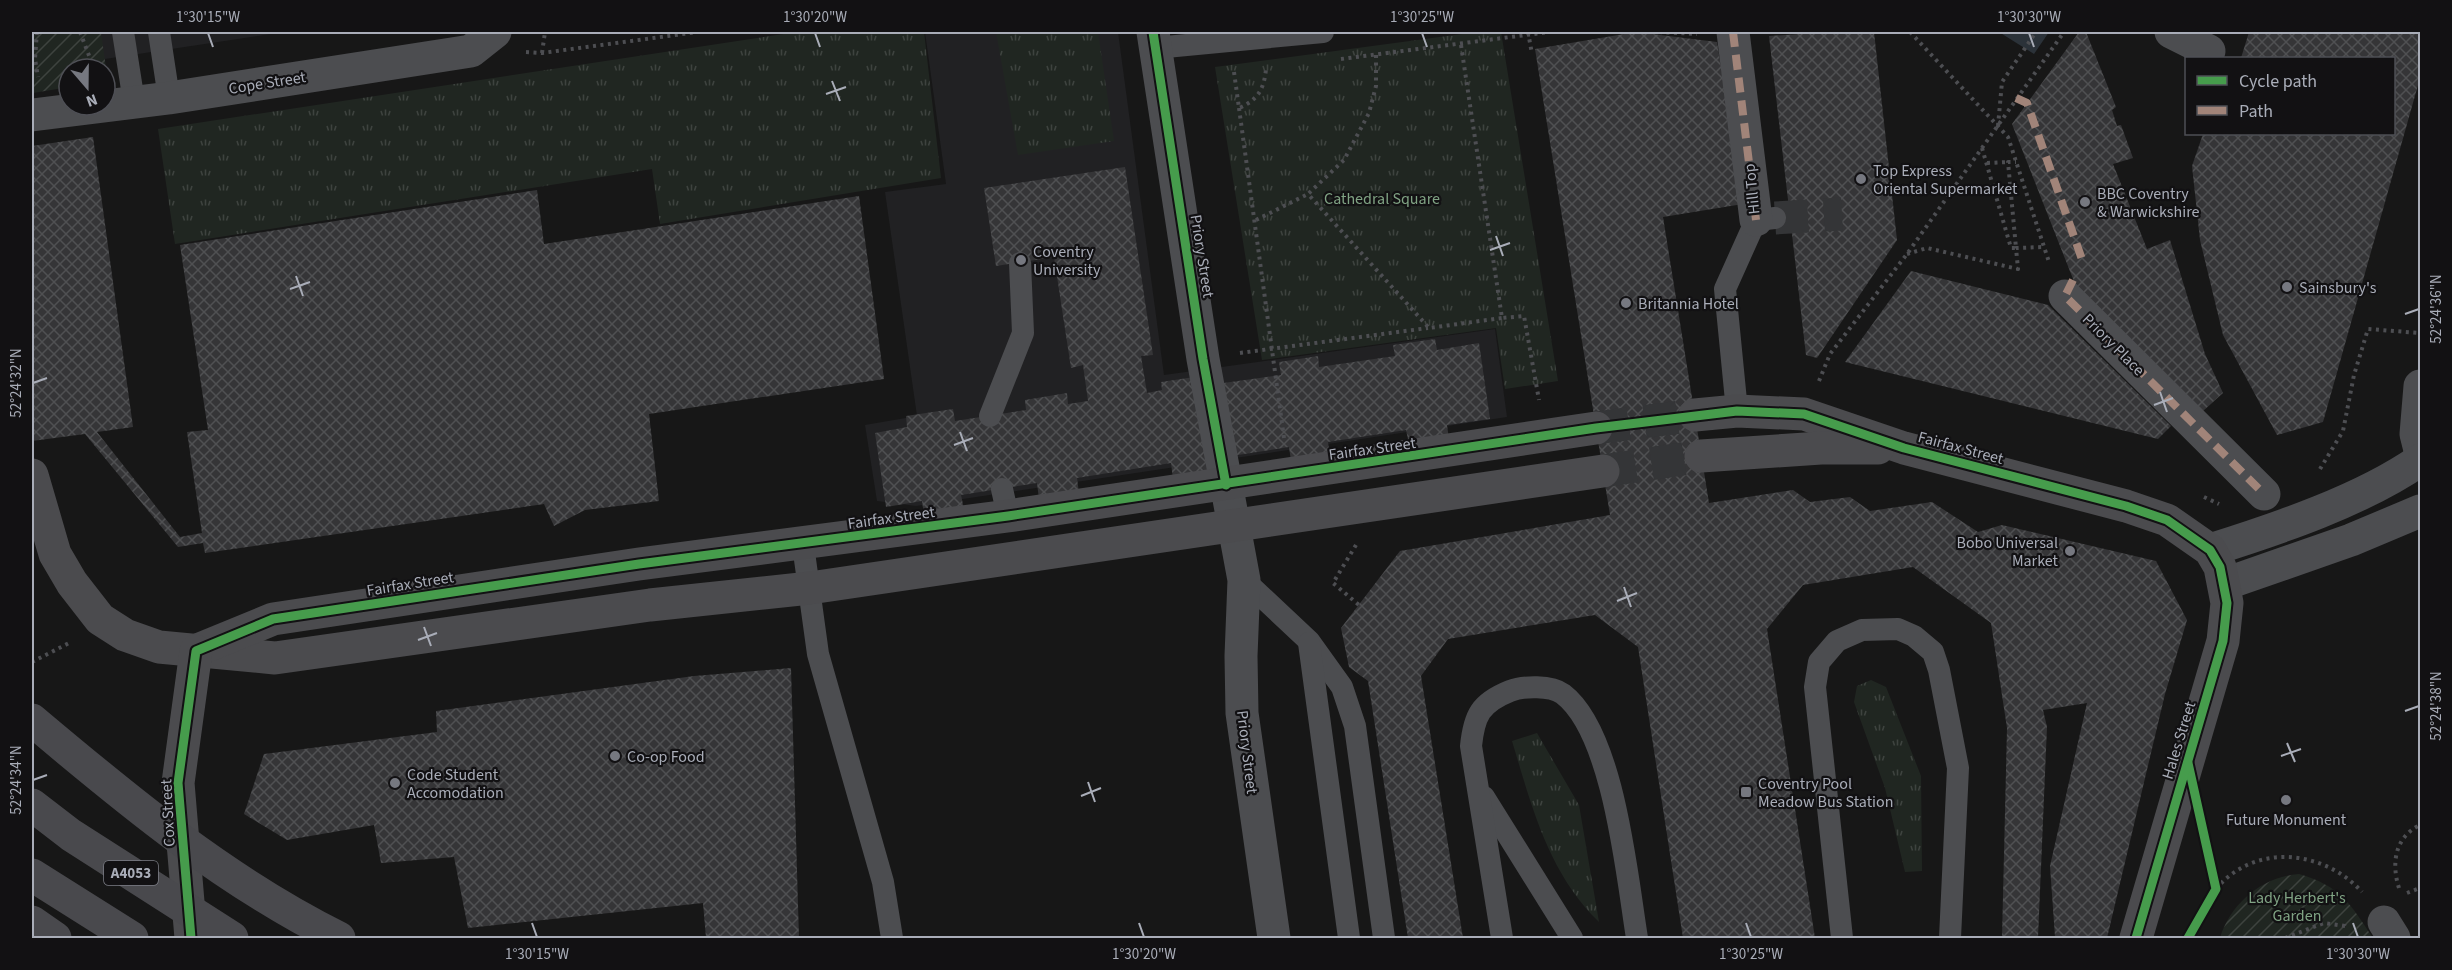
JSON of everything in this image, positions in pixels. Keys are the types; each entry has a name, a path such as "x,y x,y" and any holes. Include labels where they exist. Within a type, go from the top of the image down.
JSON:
{"highway":[{"path":"32,720 148,817 297,918 339,939"},
{"name":"A4053","path":"32,805 70,835 232,939"},
{"path":"32,875 132,939"},
{"path":"32,922 55,939"}],"street":[{"name":"Hill Top","path":"1733,32 1765,219"},
{"path":"2171,32 2213,47"},
{"name":"Cope Street","path":"32,115 169,98 471,51 490,37"},
{"name":"Priory Street","path":"1154,40 1203,359 1245,580 1241,656 1242,713 1274,939"},
{"name":"Priory Place","path":"2065,296 2264,494"},
{"path":"2421,386 2416,434 2421,450"},
{"name":"Fairfax Street","path":"1695,415 1737,411 1804,414 1904,448 2126,506 2166,520 2210,550"},
{"name":"Fairfax Street","path":"196,651 273,619 639,564 802,545 1005,502 1226,485 1596,428"},
{"name":"Fairfax Street","path":"1701,456 1821,448 1904,448"},
{"path":"2210,550 2248,538 2360,493 2402,473 2421,460"},
{"path":"32,475 55,554 72,584 100,619 124,635 159,647 275,658 650,605 810,588 1603,471"},
{"path":"2225,584 2351,540 2421,511"},
{"name":"Hales Street","path":"2136,939 2223,641 2227,603 2225,584 2210,550"},
{"name":"Cox Street","path":"191,939 178,783 196,651"}],"lane":[{"path":"123,32 134,102"},
{"path":"159,32 169,98"},
{"path":"1154,40 1323,32"},
{"name":"Hill Top","path":"1737,411 1725,289 1765,219"},
{"path":"990,416 1023,333 1020,263"},
{"path":"802,545 818,654 883,882 892,939"},
{"path":"1245,580 1309,641 1342,687 1355,726 1384,939"},
{"path":"1842,939 1815,687 1819,662 1838,640 1862,630 1898,629 1914,636 1933,652 1939,670 1958,768 1950,939"},
{"path":"1309,641 1349,939"},
{"path":"1502,939 1471,746 1473,722 1488,703 1512,690 1538,687 1561,692 1578,710 1601,757 1614,798 1637,939"},
{"path":"1479,790 1572,939"}],"path":[{"path":"37,32 35,59 38,79"},
{"path":"80,32 90,57"},
{"path":"543,52 545,32"},
{"path":"490,37 506,50 543,52 698,32"},
{"path":"1528,32 1532,54"},
{"path":"1256,220 1308,194 1344,160 1370,112 1376,86 1376,55 1549,32"},
{"path":"1910,32 2008,137 2052,273 2065,296"},
{"path":"1998,127 2002,82 2036,32"},
{"path":"1817,385 1830,354 1907,254 2064,32"},
{"path":"1461,45 1502,318"},
{"path":"1239,108 1252,102 1261,93 1266,68"},
{"path":"1234,72 1286,448"},
{"path":"1982,148 2011,248 2044,247"},
{"path":"1907,254 1927,248 2018,269 2008,162"},
{"path":"1987,163 2016,162"},
{"path":"1308,194 1429,328"},
{"path":"1238,354 1524,316 1540,407"},
{"path":"2264,494 2321,468 2343,431 2354,375 2368,329 2421,333"},
{"path":"2413,903 2399,887 2394,865 2400,842 2421,825"},
{"path":"2210,899 2226,877 2241,867 2266,860 2306,858 2328,865 2350,879 2374,905 2389,930"},
{"path":"2213,878 2216,889"},
{"path":"2285,939 2295,932 2324,923 2345,926 2351,939"}],"shaded area":[{"path":"32,32 284,32 117,57 57,57 57,66 32,70"},
{"name":"Coventry University","path":"925,32 1118,32 1164,375 1495,329 1507,417 916,506 877,501 865,425 917,416 885,192 946,184"},
{"path":"1999,32 2049,32 2034,54"}],"green space":[{"path":"32,32 101,32 104,57 57,57 57,89 33,93"},
{"path":"797,32 924,32 941,178 660,224 652,169 175,244 158,129"},
{"path":"996,32 1098,32 1114,141 1018,155"},
{"name":"Cathedral Square","path":"1477,32 1501,32 1558,381 1505,389 1496,328 1262,360 1215,67"},
{"path":"1871,680 1886,687 1921,776 1922,871 1905,872 1885,788 1854,702 1857,686"},
{"path":"1537,733 1579,805 1599,922 1581,903 1554,860 1527,790 1512,741"},
{"name":"Lady Herbert's Garden","path":"2299,874 2325,884 2343,897 2373,938 2220,938 2232,914 2250,894 2273,880"}],"building":[{"path":"1636,32 1717,42 1743,204 1663,217 1709,503 1793,490 1810,502 1850,497 1870,511 1932,502 1978,532 2002,525 2156,561 2187,620 2165,694 2107,938 2055,937 2050,866 2087,703 2043,710 2047,727 2038,938 2002,938 2007,728 1991,623 1913,567 1803,585 1767,629 1815,938 1683,938 1638,647 1595,615 1448,639 1421,676 1463,938 1408,938 1368,681 1349,667 1341,628 1400,551 1610,515 1535,49"},
{"path":"1874,32 1897,240 1817,358 1806,355 1769,36"},
{"name":"BBC Coventry & Warwickshire","path":"2079,32 2086,32 2116,107 2112,110 2117,126 2121,125 2133,158 2113,164 2147,249 2170,240 2205,354 2223,393 2203,411 2075,284 2012,124"},
{"name":"Sainsbury's","path":"2249,32 2420,32 2420,78 2323,422 2277,435 2223,335 2200,240 2192,166 2203,135 2395,135 2395,57 2241,57"},
{"path":"93,137 133,427 97,432 180,537 202,533 187,432 208,430 180,245 537,190 544,244 859,196 884,379 649,414 659,501 585,510 554,526 544,504 205,553 203,543 178,547 85,434 32,441 32,146"},
{"path":"1125,167 1153,355 1141,356 1147,393 1162,390 1161,382 1201,376 1202,386 1281,375 1279,362 1318,356 1319,367 1395,356 1393,345 1435,339 1437,350 1479,343 1490,419 1447,425 1449,439 1409,444 1406,430 1328,442 1330,455 1291,461 1289,447 1212,459 1214,473 1173,479 1171,463 1077,478 1079,493 1039,499 1037,483 961,495 964,509 924,515 922,501 886,507 875,433 907,427 906,416 953,409 955,421 1026,410 1025,400 1067,393 1068,404 1088,401 1083,365 1071,368 1054,257 996,266 984,188"},
{"path":"1911,271 2048,305 2171,426 2158,439 1845,362"},
{"name":"Code Student Accomodation","path":"791,668 799,938 706,938 703,903 468,928 454,857 381,863 374,825 287,840 244,814 264,754 437,732 436,711 694,676"}],"tunnel":[{"path":"1775,218 1842,214"},
{"path":"1596,428 1695,415"},
{"path":"1603,471 1701,456"}],"marked path":[{"path":"1733,32 1756,220"},
{"path":"2016,98 2027,103 2084,265"},
{"path":"2073,280 2065,296 2264,494"}],"cycle path":[{"path":"1153,32 1203,359 1226,485"},
{"path":"191,938 178,783 196,651 273,619 639,564 1008,516 1596,428 1737,411 1804,414 1904,448 2126,506 2167,520 2210,550 2220,567 2227,603 2223,641 2136,938"},
{"path":"2188,763 2216,889 2188,938"}],"place":[{"name":"Top Express Oriental Supermarket","path":"1861,179"},
{"name":"BBC Coventry & Warwickshire","path":"2085,202"},
{"name":"Coventry University","path":"1021,260"},
{"name":"Sainsbury's","path":"2287,287"},
{"name":"Britannia Hotel","path":"1626,303"},
{"name":"Bobo Universal Market","path":"2070,551"},
{"name":"Co-op Food","path":"615,756"},
{"name":"Code Student Accomodation","path":"395,783"},
{"name":"Coventry Pool Meadow Bus Station","path":"1746,792"},
{"name":"Future Monument","path":"2286,800"}]}
